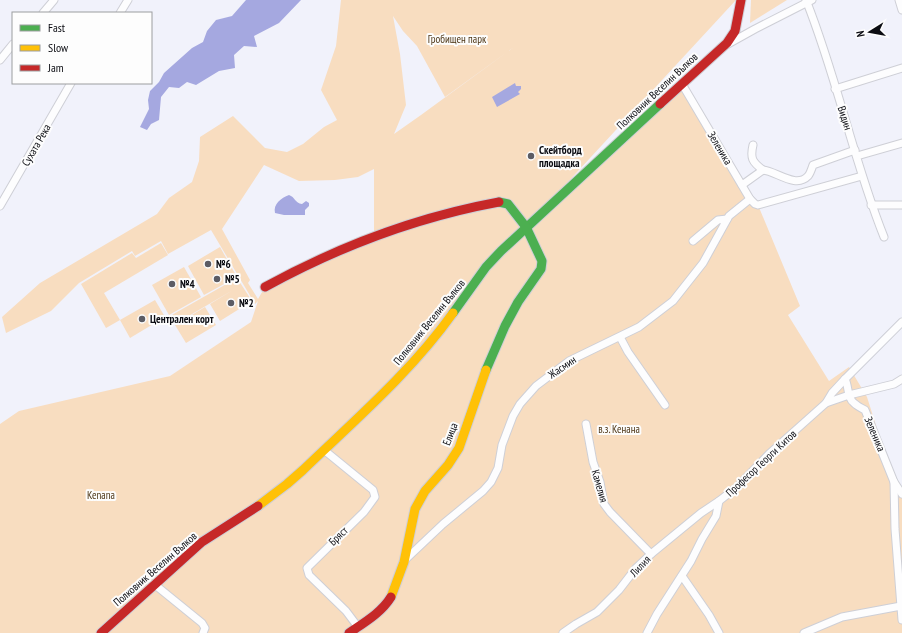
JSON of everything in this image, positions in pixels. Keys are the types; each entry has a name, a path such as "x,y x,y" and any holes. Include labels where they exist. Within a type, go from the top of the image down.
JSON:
{"main road":[{"path":"727,45 737,29 741,0"},
{"name":"Полковник Веселин Вълков","path":"101,633 177,562 202,542 277,492 303,470 412,364 454,313 486,267 501,251 703,64 727,45"},
{"name":"Елица","path":"265,287 294,271 374,236 462,209 489,204 504,203 512,209 526,227 542,261 541,269 518,302 505,326 482,379 459,448 448,465 419,500 412,519 404,562 391,599 378,614 348,633"}],"street":[{"path":"45,12 54,0"},
{"path":"121,12 128,0"},
{"path":"899,0 902,10"},
{"path":"727,45 808,1"},
{"name":"Видин","path":"808,1 871,205 884,237"},
{"path":"0,60 12,45"},
{"path":"836,89 902,68"},
{"name":"Сухата Река","path":"0,206 70,84"},
{"name":"Зеленика","path":"682,84 750,199"},
{"path":"753,144 751,154 754,164 763,170 768,170 792,180 800,181 808,176 813,165 856,153 902,143"},
{"path":"742,185 763,170"},
{"path":"750,199 754,204 761,204 862,176"},
{"name":"Жасмин","path":"404,562 408,556 455,514 484,491 492,482 498,468 502,445 513,416 520,404 536,386 569,361 639,327 673,301 703,263 727,219 734,210 750,199"},
{"path":"871,205 902,205"},
{"path":"693,241 718,220 727,219"},
{"path":"826,403 832,393 845,379 902,322"},
{"path":"620,337 628,352 665,405"},
{"path":"845,379 848,384 849,395"},
{"path":"826,403 849,395 885,387 902,379"},
{"name":"Зеленика","path":"849,395 852,402 865,410 894,482 902,494"},
{"name":"Професор Георги Китов","path":"647,633 657,614 691,561 716,516 719,502 737,487 770,453 826,403"},
{"name":"Камелия","path":"586,424 593,462 600,482 604,504 651,554"},
{"name":"Бряст","path":"324,450 373,490 375,494 374,499 364,512 307,568 309,575 346,611 358,627"},
{"path":"894,482 895,529 902,620"},
{"name":"Лилия","path":"563,633 597,612 606,604 636,568 651,554 701,513 719,502"},
{"path":"682,576 709,615 719,633"},
{"path":"154,584 202,623 205,628 203,633"},
{"path":"804,633 842,617 901,606"}],"green space":[{"path":"341,0 736,0 530,223 682,84 758,205 800,306 788,315 829,381 849,367 867,397 894,482 902,494 902,633 0,633 0,424 19,411 170,376 251,322 258,301 255,304 211,230 168,254 161,241 135,256 132,251 79,283 51,311 6,333 2,317 40,283 157,214 169,198 192,182 199,161 200,137 233,116 265,148 287,152 303,144 324,127 337,120 321,90 336,46","holes":["393,16 403,31 417,46 445,97 514,47 394,134 406,105 400,54","264,165 299,181 335,180 358,177 374,169 374,236 265,287 258,299 248,283 250,280 222,229"]},
{"path":"751,0 787,0 750,23"},
{"path":"161,243 168,255 104,293 120,320 106,328 81,284 132,253 136,258"},
{"path":"220,247 237,277 204,295 188,266"},
{"path":"184,267 201,297 169,315 152,285"},
{"path":"237,278 252,301 220,321 210,304 233,290 175,324 170,316"},
{"name":"Централен корт","path":"155,300 165,317 130,338 120,320"},
{"path":"205,307 216,325 186,343 175,325"}],"water":[{"path":"246,0 301,0 279,23 254,36 257,47 244,46 234,55 235,68 219,71 196,85 187,82 179,88 169,87 161,97 159,120 151,124 147,130 140,127 149,109 148,100 150,91 159,82 164,73 192,48 203,42 207,31 216,20 232,16"},
{"path":"515,83 516,86 521,86 521,89 518,92 520,94 497,107 492,97"},
{"path":"289,195 302,204 306,201 309,203 309,206 305,210 305,215 284,215 275,213 276,204"}],"traffic: fast":[{"path":"453,313 486,267 501,251 660,104"},
{"path":"486,370 505,326 518,302 541,269 542,261 526,227 508,204 499,202"}],"traffic: slow":[{"path":"258,506 303,470 382,395 437,335 453,313"},
{"path":"391,597 404,562 415,509 425,491 448,465 459,448 486,370"}],"traffic: jam":[{"path":"660,104 727,43 735,31 741,0"},
{"path":"265,287 349,246 379,235 438,216 499,202"},
{"path":"101,633 202,542 258,506"},
{"path":"349,633 378,613 391,597"}],"place":[{"name":"Скейтборд площадка","path":"531,156"},
{"name":"№6","path":"208,264"},
{"name":"№5","path":"217,279"},
{"name":"№4","path":"172,284"},
{"name":"№2","path":"231,303"},
{"name":"Централен корт","path":"142,319"}],"park label":[{"name":"Гробищен парк","path":"457,39"},
{"name":"в.з. Кенана","path":"619,429"},
{"name":"Kenana","path":"101,495"}]}
